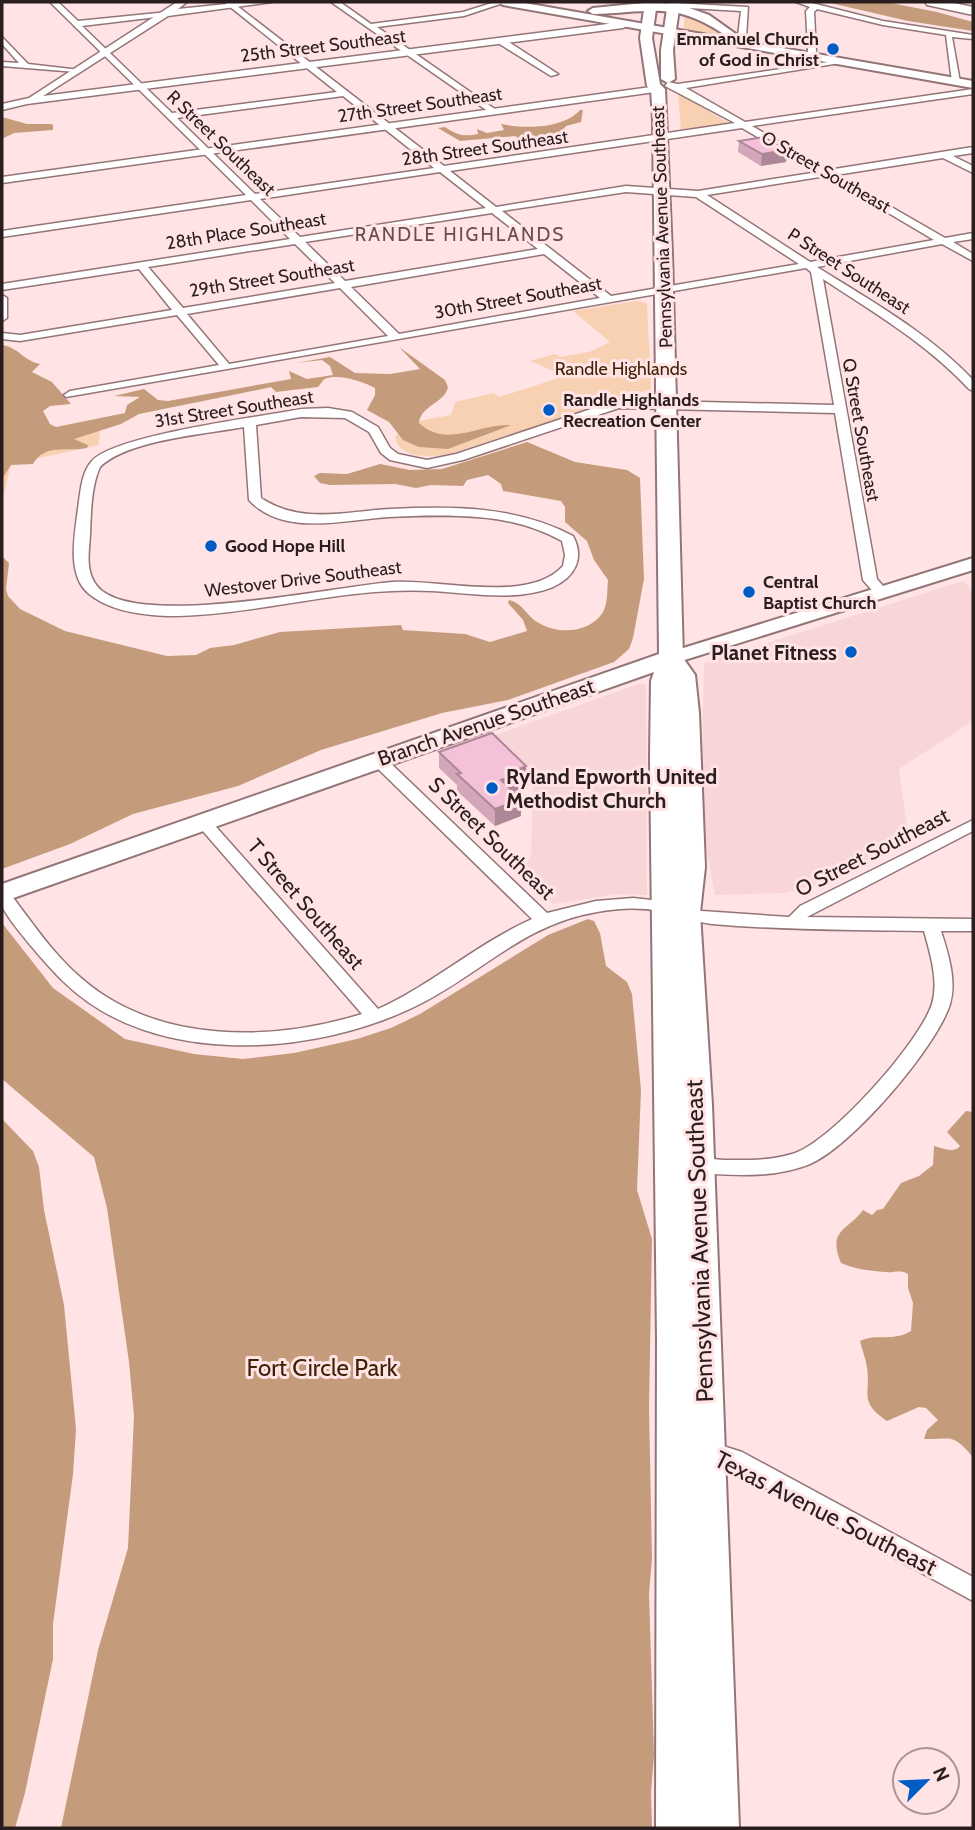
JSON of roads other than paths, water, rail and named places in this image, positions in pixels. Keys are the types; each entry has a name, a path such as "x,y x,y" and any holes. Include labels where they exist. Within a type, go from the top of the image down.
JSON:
{"highway":[{"path":"933,2 973,9"},
{"path":"951,2 973,9"},
{"path":"623,25 638,20 651,4"},
{"name":"Pennsylvania Avenue Southeast","path":"651,4 646,29 654,86 668,87"},
{"name":"Pennsylvania Avenue Southeast","path":"674,5 666,64 668,87 655,190 664,290 671,658 683,675 687,713 691,867 675,910 671,1116 683,1165 691,1450 717,1828"},
{"name":"Branch Avenue Southeast","path":"2,894 671,658"},
{"name":"Pennsylvania Avenue Southeast","path":"678,1828 691,1450"}],"main road":[{"path":"502,2 582,11 651,4 674,5 702,13 744,43"},
{"path":"502,2 924,76 955,88 973,85"},
{"name":"Branch Avenue Southeast","path":"671,658 973,564"}],"street":[{"name":"R Street Southeast","path":"54,2 396,337"},
{"path":"2,108 27,101 183,2"},
{"path":"76,24 231,4 268,2"},
{"path":"335,2 495,112"},
{"path":"370,26 464,15 502,2"},
{"path":"800,2 883,23 973,37"},
{"path":"231,4 609,300"},
{"path":"674,5 745,9 742,37 744,43"},
{"path":"807,56 812,52 811,10 816,6"},
{"name":"25th Street Southeast","path":"27,101 623,25"},
{"path":"951,34 948,37 955,88 973,104"},
{"path":"2,39 24,64"},
{"path":"501,41 554,74"},
{"name":"27th Street Southeast","path":"2,180 842,62"},
{"path":"2,64 75,70"},
{"name":"O Street Southeast","path":"668,87 744,125 973,258"},
{"name":"28th Street Southeast","path":"2,234 744,125 955,88 973,92"},
{"path":"171,116 345,93"},
{"path":"655,190 698,194 973,150"},
{"path":"945,155 973,170"},
{"name":"28th Place Southeast","path":"2,287 626,189 655,190"},
{"name":"P Street Southeast","path":"698,194 928,344 973,387"},
{"name":"30th Street Southeast","path":"69,394 664,290 812,268 973,236"},
{"name":"29th Street Southeast","path":"2,336 20,338 547,251"},
{"path":"141,265 226,367"},
{"name":"Q Street Southeast","path":"812,268 870,580 881,592"},
{"path":"2,298 2,318"},
{"name":"31st Street Southeast","path":"111,453 140,443 312,412 343,414 370,425 383,449 394,457 408,462 432,464 618,404 838,409"},
{"name":"Westover Drive Southeast","path":"111,453 90,472 81,568 91,589 108,601 124,606 151,611 191,611 398,586 516,591 547,584 569,568 574,552 568,539 544,524 526,519 478,514 390,513 309,520 285,517 267,510 254,500 250,423"},
{"name":"S Street Southeast","path":"378,760 543,919"},
{"name":"T Street Southeast","path":"203,822 374,1017"},
{"name":"O Street Southeast","path":"797,922 798,915 973,825"},
{"path":"2,894 81,989 119,1011 148,1022 195,1034 261,1039 314,1034 374,1017 430,990 505,937 543,919 604,905 649,904 702,917 849,926 973,925"},
{"path":"683,1165 763,1166 789,1163 820,1151 837,1138 918,1046 934,1023 943,990 931,925"},
{"name":"Texas Avenue Southeast","path":"691,1450 734,1459 973,1590"}],"place":[{"name":"Emmanuel Church of God in Christ","path":"833,49"},
{"name":"Randle Highlands Recreation Center","path":"549,410"},
{"name":"Good Hope Hill","path":"211,546"},
{"name":"Central Baptist Church","path":"749,592"},
{"name":"Planet Fitness","path":"851,652"},
{"name":"Ryland Epworth United Methodist Church","path":"492,788"}],"district":[{"name":"RANDLE HIGHLANDS","path":"460,234"}],"park label":[{"name":"Randle Highlands","path":"621,369"},
{"name":"Fort Circle Park","path":"322,1367"}]}
